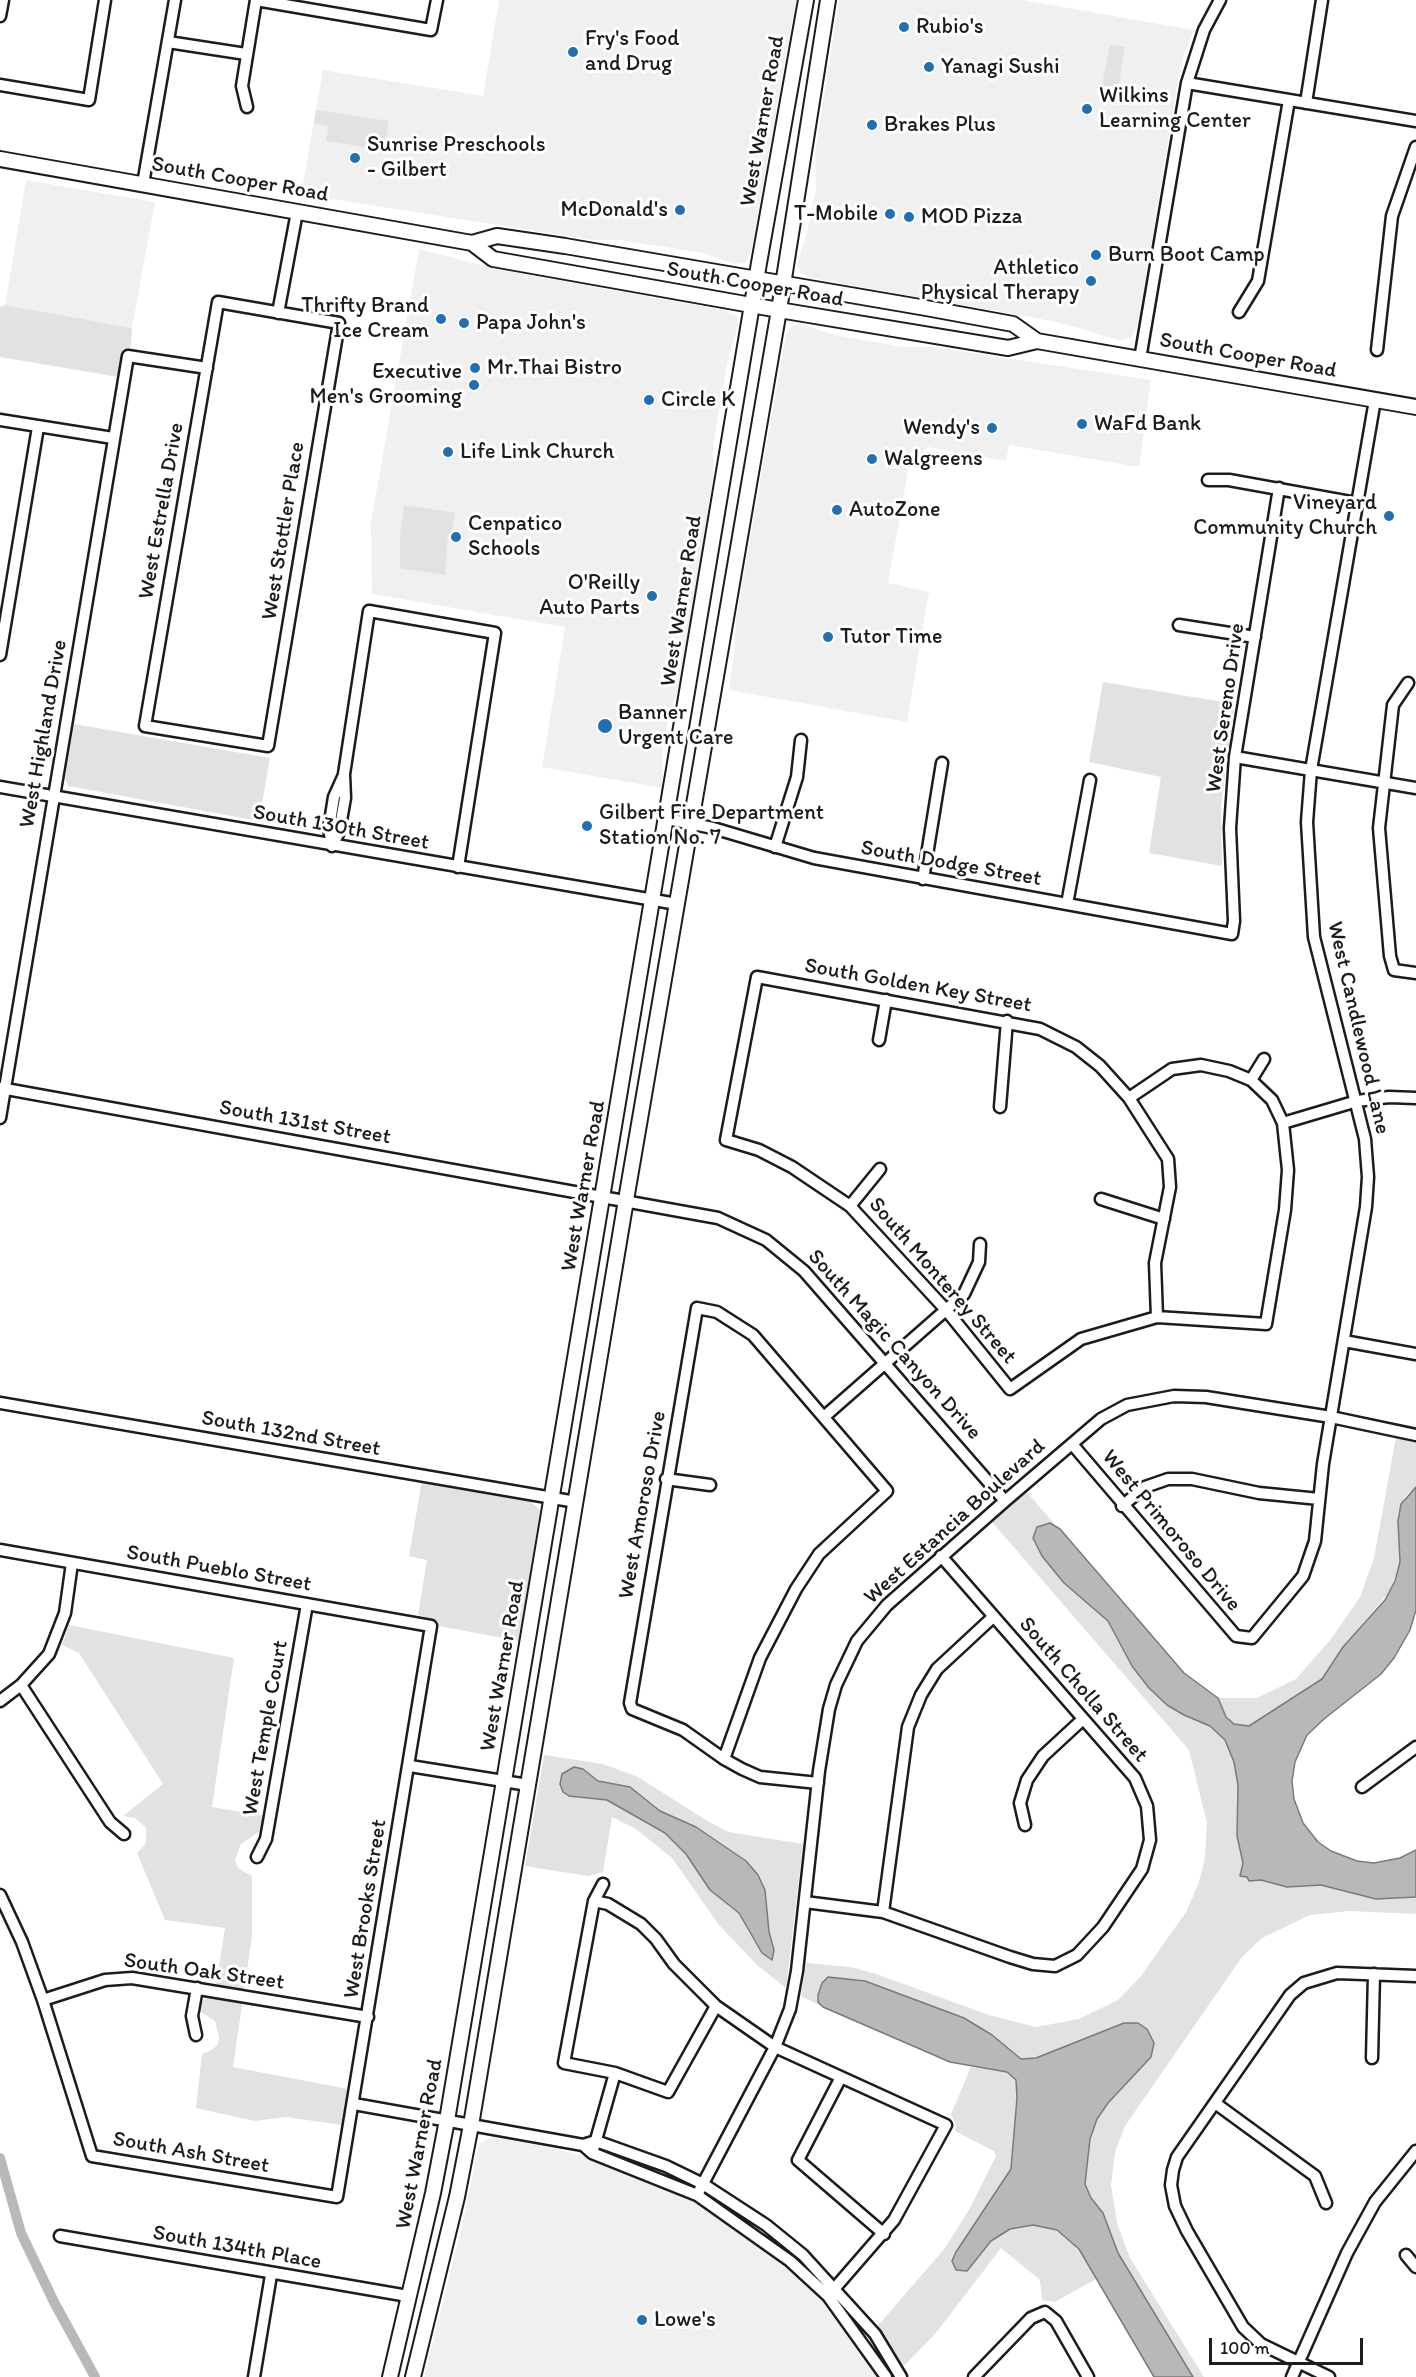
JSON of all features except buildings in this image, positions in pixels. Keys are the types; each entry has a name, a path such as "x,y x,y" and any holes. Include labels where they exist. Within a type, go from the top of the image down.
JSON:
{"main road":[{"path":"806,1 827,2"},
{"name":"West Warner Road","path":"390,2377 433,2193 447,2120 756,279 806,1"},
{"name":"West Warner Road","path":"413,2377 457,2197 471,2125 626,1200 779,310 827,2"},
{"name":"South Cooper Road","path":"0,159 472,243 497,237 783,283 1013,324 1037,341"},
{"name":"South Cooper Road","path":"472,243 493,259 779,310 1008,348 1037,341 1416,407"},
{"path":"698,634 723,634"}],"street":[{"path":"0,16 3,0"},
{"path":"0,85 89,100 105,0"},
{"path":"143,184 175,0"},
{"path":"247,107 242,86 256,0 431,30 437,0"},
{"path":"1140,359 1186,82 1204,30 1220,0"},
{"path":"1306,103 1322,0"},
{"path":"168,42 246,54"},
{"path":"1186,82 1416,121"},
{"path":"1239,312 1258,281 1289,100"},
{"path":"1377,350 1392,216 1416,147"},
{"path":"278,313 297,212"},
{"name":"West Estrella Drive","path":"145,726 218,302 278,313"},
{"name":"West Stottler Place","path":"145,726 268,746 339,323 278,313"},
{"name":"West Highland Drive","path":"0,1118 2,1089 128,356 207,368"},
{"name":"West Candlewood Lane","path":"1244,1638 1252,1638 1260,1630 1303,1576 1314,1548 1330,1418 1368,1187 1365,1139 1357,1101 1314,937 1307,861 1311,770 1375,400"},
{"path":"0,420 113,438"},
{"path":"0,655 38,427"},
{"path":"1208,480 1229,480 1356,502"},
{"name":"West Sereno Drive","path":"1232,934 1234,921 1230,828 1235,757 1279,488"},
{"path":"332,846 339,832 345,798 344,774 369,611 495,633 458,867"},
{"path":"1179,625 1255,637"},
{"path":"1408,683 1393,705 1379,828 1390,956 1394,970 1416,973"},
{"path":"775,847 797,777 801,740"},
{"path":"1235,757 1416,788"},
{"path":"923,879 942,763"},
{"path":"1068,904 1090,780"},
{"name":"South 130th Street","path":"0,787 677,904"},
{"name":"South Dodge Street","path":"667,819 745,836 814,858 1232,934"},
{"name":"South Golden Key Street","path":"726,1140 757,977 1007,1021 1040,1029 1076,1047 1100,1066 1129,1098"},
{"path":"879,1041 886,1000"},
{"path":"1000,1107 1007,1021"},
{"path":"1251,1080 1264,1059"},
{"path":"1157,1317 1155,1263 1170,1186 1167,1159 1129,1098 1172,1069 1201,1065 1229,1071 1251,1080 1272,1100 1283,1123 1357,1101 1389,1097 1416,1098"},
{"name":"South 131st Street","path":"2,1089 603,1196"},
{"name":"South Monterey Street","path":"726,1140 759,1150 792,1167 850,1206 947,1311 1010,1389 1081,1339 1157,1317 1266,1324 1285,1210 1288,1170 1283,1123"},
{"path":"850,1206 880,1169"},
{"name":"South Magic Canyon Drive","path":"603,1196 718,1218 766,1240 804,1272 1005,1501"},
{"path":"1101,1199 1164,1219"},
{"path":"818,1783 760,1777 724,1759 760,1658 796,1589 819,1554 887,1491 825,1416 964,1294 979,1262 981,1244"},
{"name":"West Amoroso Drive","path":"724,1759 683,1730 632,1709 630,1703 666,1479 697,1308 717,1312 753,1335 825,1416"},
{"path":"1344,1341 1416,1354"},
{"name":"West Estancia Boulevard","path":"697,2195 775,2048 790,2009 829,1709 836,1685 857,1641 887,1605 1101,1419 1127,1405 1174,1396 1206,1397 1330,1418 1416,1436"},
{"name":"South 132nd Street","path":"0,1403 552,1500 576,1502"},
{"name":"West Primoroso Drive","path":"1072,1444 1122,1506 1233,1634 1244,1638"},
{"path":"666,1479 710,1485"},
{"path":"1122,1506 1144,1487 1168,1479 1192,1479 1259,1492 1319,1499"},
{"name":"South Pueblo Street","path":"0,1551 431,1626"},
{"name":"South Cholla Street","path":"883,1912 1033,1964 1055,1966 1077,1954 1119,1906 1142,1869 1150,1840 1147,1806 1135,1778 941,1556"},
{"path":"0,1701 21,1685 49,1654 61,1627 72,1563"},
{"name":"West Temple Court","path":"257,1857 266,1839 308,1604"},
{"path":"805,1902 883,1912 908,1727 921,1695 937,1669 993,1617"},
{"name":"West Brooks Street","path":"337,2197 410,1766 431,1626"},
{"path":"21,1685 110,1822 124,1834"},
{"path":"1025,1825 1020,1803 1027,1780 1043,1756 1083,1719"},
{"path":"1362,1786 1416,1747"},
{"path":"410,1766 528,1785"},
{"path":"603,1884 594,1901 564,2063 615,2073 668,2092 716,2006"},
{"path":"0,1895 22,1942 43,2000"},
{"path":"594,1901 608,1904 641,1924 656,1939 674,1964 716,2006 775,2048 946,2125 906,2202 884,2234 832,2292"},
{"path":"1329,2377 1261,2344 1244,2327 1186,2231 1175,2206 1171,2186 1177,2157 1290,1995 1304,1983 1337,1974 1416,1976"},
{"path":"1372,2058 1374,1974"},
{"name":"South Oak Street","path":"43,2000 105,1980 121,1978 196,1988 368,2017"},
{"path":"196,1988 192,2016 196,2035"},
{"name":"South Ash Street","path":"43,2000 92,2156 337,2197"},
{"path":"592,2153 615,2073"},
{"path":"840,2079 798,2160 884,2234"},
{"path":"1215,2103 1315,2176 1326,2203"},
{"path":"354,2104 583,2145 596,2141 666,2166 703,2184 788,2242 832,2292 875,2334 901,2377"},
{"path":"583,2145 592,2153 697,2195 832,2292 886,2377"},
{"path":"1292,2377 1324,2302 1364,2222 1375,2202 1416,2151"},
{"name":"South 134th Place","path":"60,2236 271,2275 408,2296"},
{"path":"1406,2255 1416,2267"},
{"path":"254,2377 271,2275"},
{"path":"978,2376 1030,2318 1045,2312 1056,2321 1088,2377"}],"shaded area":[{"path":"499,0 796,0 751,252 745,263 735,264 703,253 620,240 592,240 301,194 323,70 483,96"},
{"path":"839,0 1022,0 1194,30 1183,58 1138,325 1131,338 1120,340 1057,322 811,278 800,272 797,265 816,189 815,153"},
{"path":"1110,45 1125,47 1116,103 1099,100"},
{"path":"316,110 389,121 384,150 326,141 329,126 314,123"},
{"path":"26,180 155,202 132,328 5,305"},
{"path":"419,249 500,270 723,310 737,316 738,326 728,359 713,445 713,478 682,679 669,715 662,753 662,788 542,767 565,627 372,594 371,523"},
{"path":"5,305 132,328 131,346 122,353 118,377 0,357 0,307"},
{"path":"802,324 834,335 903,347 933,347 1151,380 1139,467 1009,445 1006,461 928,447 909,465 888,583 929,592 907,722 729,690 736,619 786,334 793,325"},
{"path":"404,505 455,513 452,534 448,534 445,575 400,568 400,536"},
{"path":"1103,682 1235,704 1221,806 1222,866 1149,853 1161,777 1089,762"},
{"path":"74,724 270,758 259,821 68,786 65,779"},
{"path":"1396,1437 1416,1443 1416,1487 1405,1496 1398,1512 1400,1562 1390,1591 1343,1647 1322,1679 1257,1722 1249,1726 1234,1724 1223,1712 1218,1698 1257,1698 1296,1679 1331,1639 1360,1597 1374,1558"},
{"path":"422,1481 529,1500 540,1510 519,1641 439,1626 429,1618 418,1615 427,1560 409,1556"},
{"path":"1416,1487 1416,1610 1410,1630 1394,1658 1381,1674 1307,1735 1295,1762 1292,1781 1294,1799 1303,1823 1318,1842 1331,1851 1357,1861 1374,1863 1400,1858 1416,1850 1416,1897 1376,1899 1321,1885 1287,1887 1261,1880 1249,1881 1247,1877 1240,1876 1243,1863 1237,1836 1238,1785 1234,1762 1225,1740 1210,1726 1167,1705 1149,1688 1132,1666 1108,1621 1064,1583 1042,1556 1033,1538 1037,1527 1050,1523 1060,1529 1184,1673 1218,1698 1226,1717 1234,1724 1249,1726 1322,1679 1343,1647 1385,1600 1395,1581 1400,1562 1398,1521 1401,1504"},
{"path":"1027,1492 1056,1526 1046,1523 1033,1538 1048,1564 1064,1583 1108,1621 1132,1666 1149,1688 1167,1705 1210,1726 1225,1740 1234,1762 1238,1785 1237,1836 1243,1858 1242,1872 1249,1881 1261,1880 1294,1887 1321,1885 1376,1899 1416,1897 1416,1914 1349,1911 1310,1915 1262,1938 1242,1957 1125,2126 1115,2152 1111,2185 1117,2223 1130,2258 1204,2377 1193,2377 1180,2360 1118,2253 1103,2213 1091,2198 1085,2184 1090,2139 1097,2119 1108,2103 1145,2064 1154,2049 1021,2059 992,2035 964,2018 865,1981 857,1979 822,1983 817,1998 823,2007 801,1996 806,1963 851,1967 989,2015 1036,2027 1079,2019 1118,2000 1141,1976 1186,1912 1198,1885 1205,1858 1207,1823 1189,1750 992,1522"},
{"path":"69,1625 234,1658 212,1807 266,1816 263,1829 241,1844 235,1860 238,1868 252,1876 252,1936 233,2067 348,2089 342,2125 286,2117 255,2121 196,2108 202,2054 212,2050 218,2044 219,2037 215,2021 201,2012 200,2006 204,1999 214,1998 225,1928 165,1920 137,1853 146,1843 146,1828 135,1818 123,1816 163,1784 79,1653 62,1645"},
{"path":"544,1755 603,1764 638,1777 729,1832 803,1844 786,1988 757,1965 719,1925 672,1858 636,1829 612,1817 603,1872 588,1876 525,1866"},
{"path":"574,1767 583,1769 598,1781 630,1787 660,1811 696,1827 746,1861 758,1875 765,1890 769,1932 774,1950 772,1960 762,1953 739,1913 710,1890 686,1854 665,1833 607,1800 569,1796 563,1792 560,1784 562,1774"},
{"path":"828,1977 865,1981 964,2018 992,2035 1021,2059 1036,2058 1124,2023 1138,2023 1147,2029 1154,2043 1151,2057 1108,2103 1097,2119 1090,2139 1085,2184 1091,2198 1103,2213 1118,2253 1193,2377 1154,2377 1079,2249 1057,2230 1033,2225 1010,2229 991,2241 967,2271 956,2270 952,2261 956,2252 1011,2169 1017,2098 1016,2080 1007,2072 950,2062 823,2007 818,2002 818,1995 822,1983"},
{"path":"971,2067 1008,2072 1016,2080 1017,2098 1011,2169 964,2273 996,2237 1010,2229 1033,2225 1051,2228 1067,2237 1079,2249 1096,2279 1055,2302 1042,2300 1040,2280 1001,2248 936,2333 902,2368 875,2329 945,2248 970,2208 996,2156 994,2151 955,2131 956,2126 951,2114"},
{"path":"492,2137 543,2146 612,2163 694,2199 790,2267 817,2292 880,2377 424,2377 462,2226 479,2144"}],"waterway":[{"path":"0,2158 21,2233 54,2302 95,2377"}],"place":[{"name":"Rubio's","path":"904,27"},
{"name":"Fry's Food and Drug","path":"573,52"},
{"name":"Yanagi Sushi","path":"929,67"},
{"name":"Wilkins Learning Center","path":"1087,109"},
{"name":"Brakes Plus","path":"872,125"},
{"name":"Sunrise Preschools - Gilbert","path":"355,158"},
{"name":"McDonald's","path":"680,210"},
{"name":"T-Mobile","path":"890,214"},
{"name":"MOD Pizza","path":"909,217"},
{"name":"Burn Boot Camp","path":"1096,255"},
{"name":"Athletico Physical Therapy","path":"1091,281"},
{"name":"Thrifty Brand Ice Cream","path":"441,319"},
{"name":"Papa John's","path":"464,323"},
{"name":"Mr.Thai Bistro","path":"475,368"},
{"name":"Executive Men's Grooming","path":"474,385"},
{"name":"Circle K","path":"649,400"},
{"name":"WaFd Bank","path":"1082,424"},
{"name":"Wendy's","path":"992,428"},
{"name":"Life Link Church","path":"448,452"},
{"name":"Walgreens","path":"872,459"},
{"name":"AutoZone","path":"837,510"},
{"name":"Vineyard Community Church","path":"1389,516"},
{"name":"Cenpatico Schools","path":"456,537"},
{"name":"O'Reilly Auto Parts","path":"652,596"},
{"name":"Tutor Time","path":"828,637"},
{"name":"Banner Urgent Care","path":"605,726"},
{"name":"Gilbert Fire Department Station No. 7","path":"587,826"},
{"name":"Lowe's","path":"642,2320"}]}
